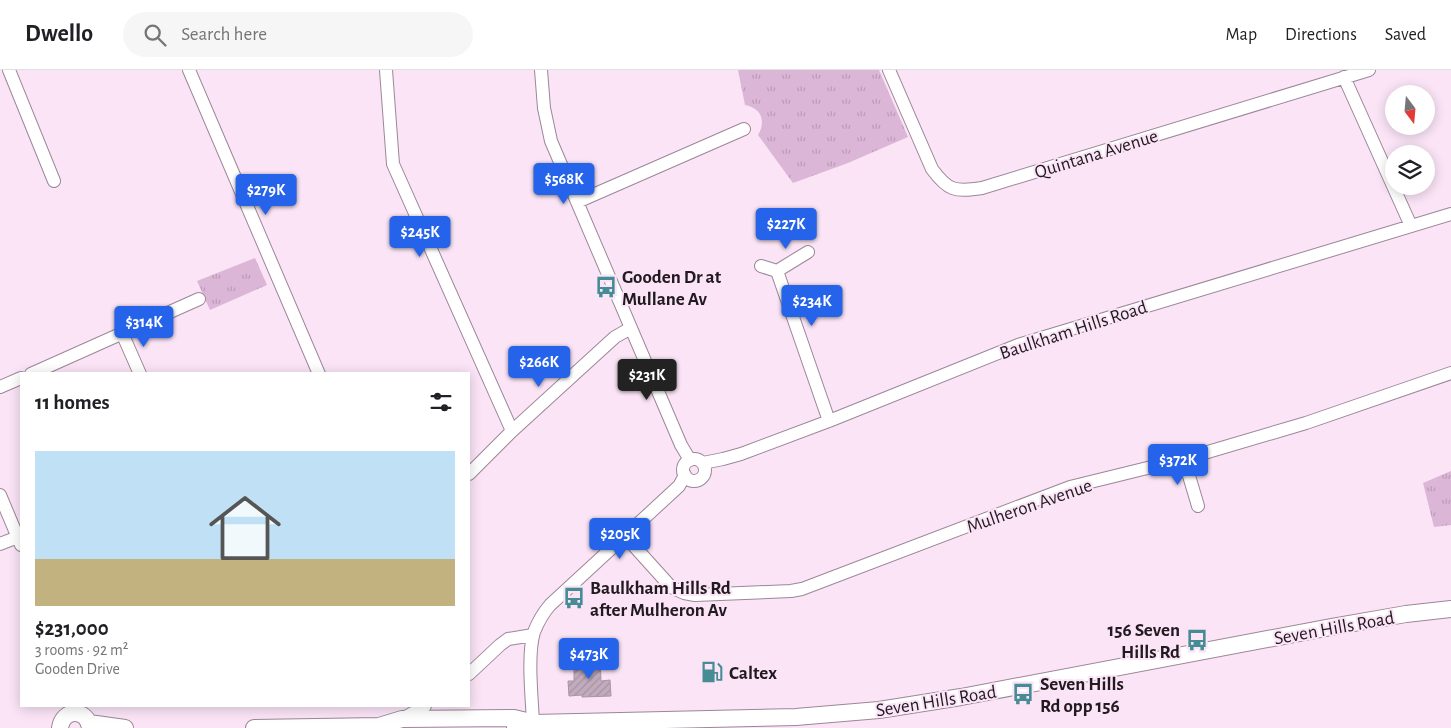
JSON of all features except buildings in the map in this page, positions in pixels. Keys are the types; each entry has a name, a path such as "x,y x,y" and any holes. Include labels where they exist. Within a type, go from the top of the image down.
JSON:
{"main road":[{"name":"Seven Hills Road","path":"254,728 514,718 533,723 588,725 808,716 879,710 961,697 1331,627 1406,614 1451,609"},
{"path":"59,720 72,713 77,713 88,719 125,728"},
{"name":"Seven Hills Road","path":"515,728 533,723"}],"street":[{"path":"9,70 54,181"},
{"path":"189,70 317,372"},
{"path":"386,70 393,164 512,431"},
{"path":"541,70 544,108 551,141 681,445 690,460"},
{"name":"Quintana Avenue","path":"890,70 932,169 941,181 954,190 982,188 1369,70"},
{"path":"1344,77 1411,226"},
{"path":"577,202 744,129"},
{"name":"Baulkham Hills Road","path":"703,463 741,454 1018,345 1451,214"},
{"path":"761,266 777,271 808,252"},
{"path":"777,271 829,420"},
{"path":"34,372 199,299"},
{"path":"470,473 512,431 614,337 631,328"},
{"path":"122,333 139,372"},
{"name":"Mulheron Avenue","path":"625,536 671,587 684,593 695,595 797,590 1070,487 1184,459 1306,423 1451,373"},
{"path":"0,387 20,378"},
{"path":"1184,459 1198,506"},
{"path":"533,723 531,654 534,635 540,619 550,605 679,486 685,475 684,466 690,460 697,460 703,463 705,469 702,478 694,480 687,478 685,475"},
{"path":"0,495 20,541 0,544"},
{"path":"470,673 500,644 508,639 534,635"},
{"path":"390,724 423,707"}],"green space":[{"path":"738,70 879,70 908,137 848,163 793,183 758,135 762,125 761,116 755,109 745,105"},
{"path":"784,81 791,95 782,99 775,86"},
{"path":"255,258 267,285 210,310 197,281"},
{"path":"1451,471 1451,525 1434,527 1423,483"}],"place":[{"name":"Gooden Dr at Mullane Av","path":"606,287"},
{"name":"Baulkham Hills Rd after Mulheron Av","path":"574,598"},
{"name":"156 Seven Hills Rd","path":"1197,640"},
{"name":"Caltex","path":"712,672"},
{"name":"Seven Hills Rd opp 156","path":"1023,694"}]}
